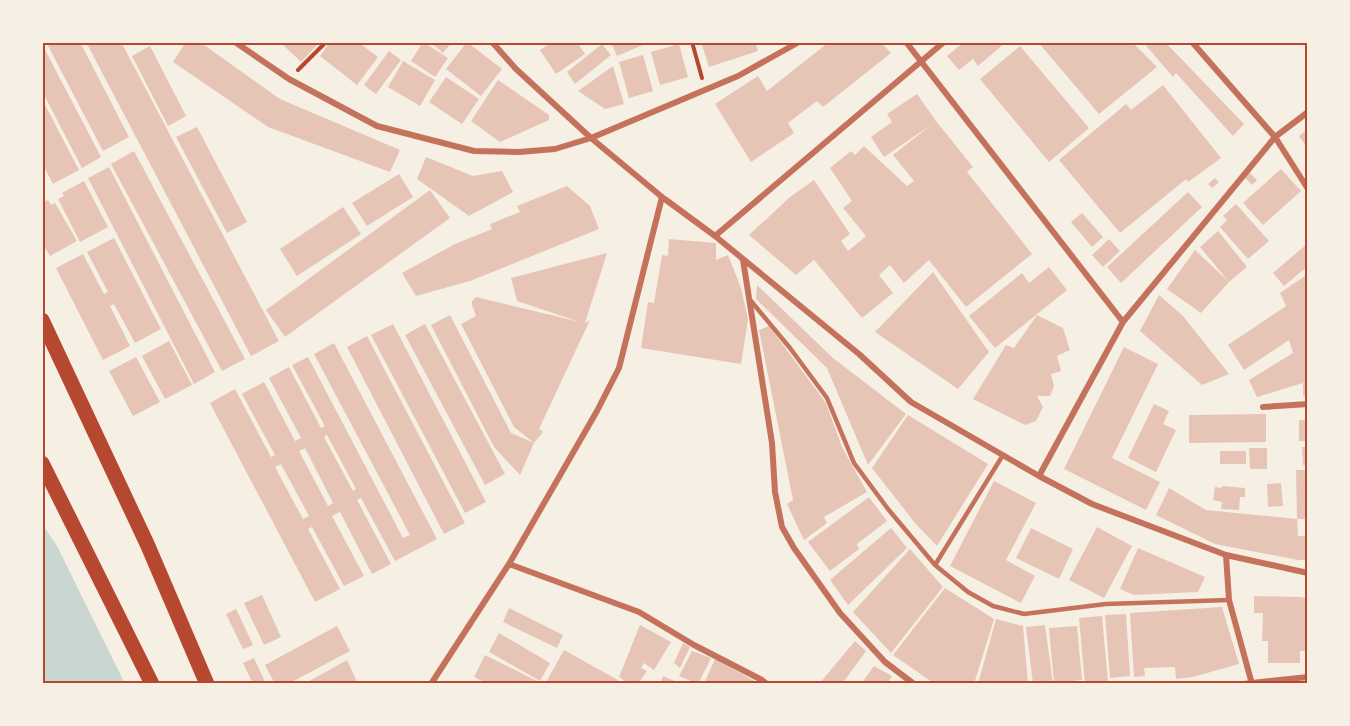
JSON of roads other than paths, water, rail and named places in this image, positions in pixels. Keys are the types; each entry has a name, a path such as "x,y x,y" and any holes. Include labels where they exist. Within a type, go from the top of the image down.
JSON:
{"main road":[{"path":"42,320 148,546 207,684"},
{"path":"42,463 47,478 152,684"}],"street":[{"path":"236,42 289,79 377,126 474,151 519,152 555,149 591,138 738,76 799,42"},
{"path":"492,42 516,69 591,138 859,354 911,402 1092,504 1226,555 1308,573"},
{"path":"906,42 1123,322"},
{"path":"715,236 944,42"},
{"path":"1192,42 1275,137 1308,189"},
{"path":"1039,476 1123,322 1275,137 1308,112"},
{"path":"431,684 509,564 597,411 619,368 662,197"},
{"path":"743,260 772,443 775,492 782,526 794,548 840,613 885,662 914,684"},
{"path":"1263,407 1308,404"},
{"path":"1226,555 1229,600 1252,684"},
{"path":"509,564 639,612 767,684"},
{"path":"1243,684 1308,677"}],"lane":[{"path":"749,299 790,348 827,398 854,463 888,509 935,565 968,592 993,606 1024,614 1106,604 1229,600"},
{"path":"935,565 1003,455"}]}
